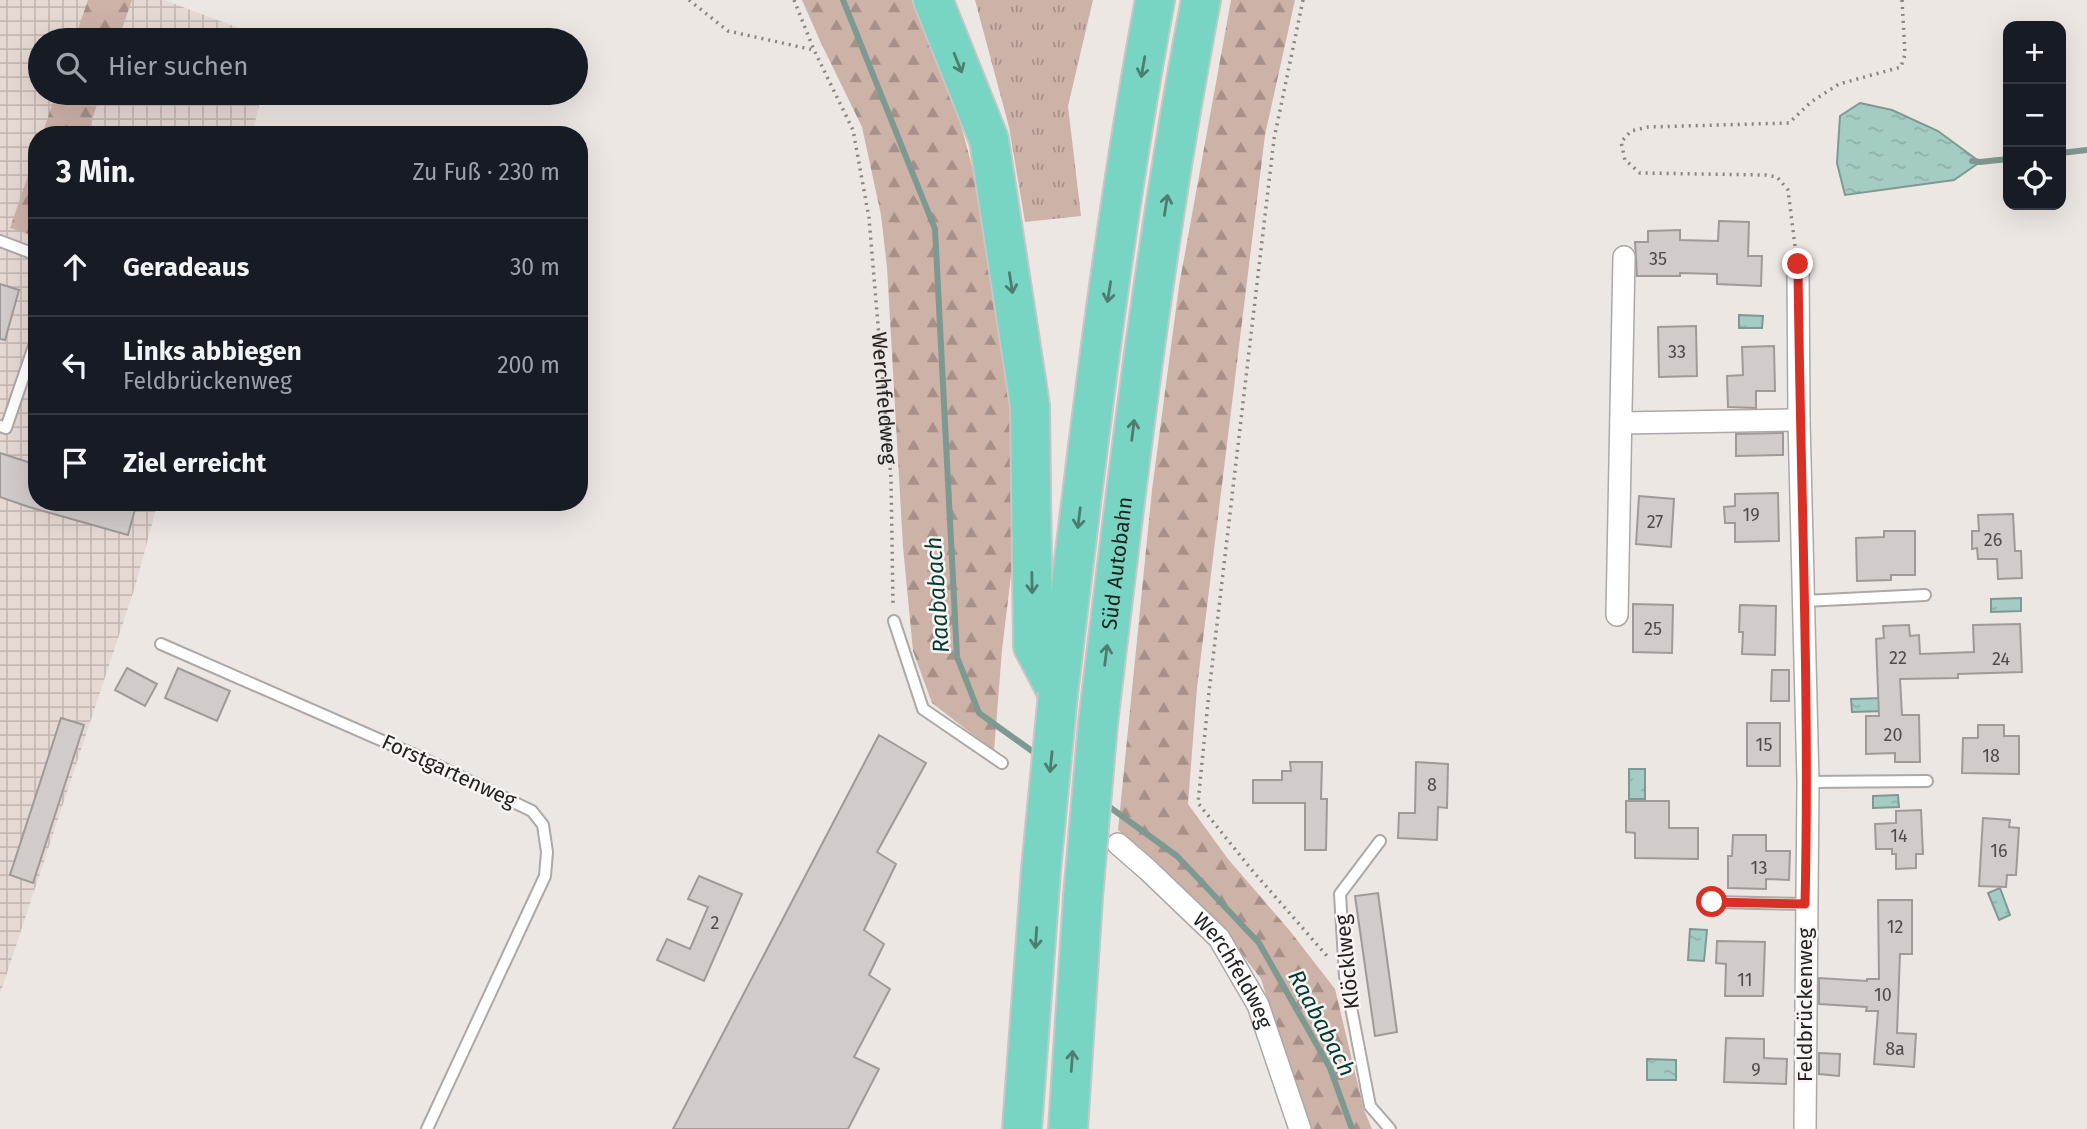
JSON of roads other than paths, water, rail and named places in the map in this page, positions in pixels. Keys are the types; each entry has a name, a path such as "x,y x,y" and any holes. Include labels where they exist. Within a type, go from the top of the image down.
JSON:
{"highway":[{"path":"933,0 989,140 1030,406 1033,646 1058,694"},
{"name":"Süd Autobahn","path":"1022,1129 1041,870 1058,694 1098,364 1156,0"},
{"name":"Süd Autobahn","path":"1068,1129 1083,897 1098,723 1140,374 1185,85 1201,0"}],"street":[{"path":"1617,615 1624,257"},
{"name":"Feldbrückenweg","path":"1798,264 1808,782 1805,1129"},
{"path":"1622,423 1799,419"},
{"name":"Werchfeldweg","path":"1118,844 1219,938 1258,1005 1300,1129"}],"lane":[{"path":"0,241 28,252"},
{"path":"0,426 6,428 28,363"},
{"path":"1804,601 1925,595"},
{"path":"894,621 923,709 1002,763"},
{"name":"Forstgartenweg","path":"161,644 513,800 532,811 543,825 547,852 545,876 427,1129"},
{"path":"1808,782 1927,782"},
{"name":"Klöcklweg","path":"1380,841 1339,894 1345,976 1370,1106 1390,1129"},
{"path":"1712,902 1805,904"}],"water":[{"path":"1860,103 1892,110 1938,131 1980,162 1954,180 1845,195 1837,163 1840,116"},
{"path":"1739,315 1763,316 1762,328 1739,328"},
{"path":"2021,598 2021,611 1991,612 1991,599"},
{"path":"1884,698 1885,711 1852,712 1851,699"},
{"path":"1629,769 1645,769 1645,799 1629,799"},
{"path":"1898,795 1899,807 1873,808 1873,796"},
{"path":"2000,888 2010,915 1999,920 1988,893"},
{"path":"1690,929 1707,930 1704,961 1688,960"},
{"path":"1647,1059 1676,1060 1676,1080 1647,1080"}],"waterway":[{"name":"Raababach","path":"843,0 935,229 957,657 979,713 1039,756"},
{"path":"2066,152 2087,150"},
{"path":"1972,161 2003,160"},
{"name":"Raababach","path":"1104,803 1177,856 1259,943 1330,1068 1352,1129"}]}
